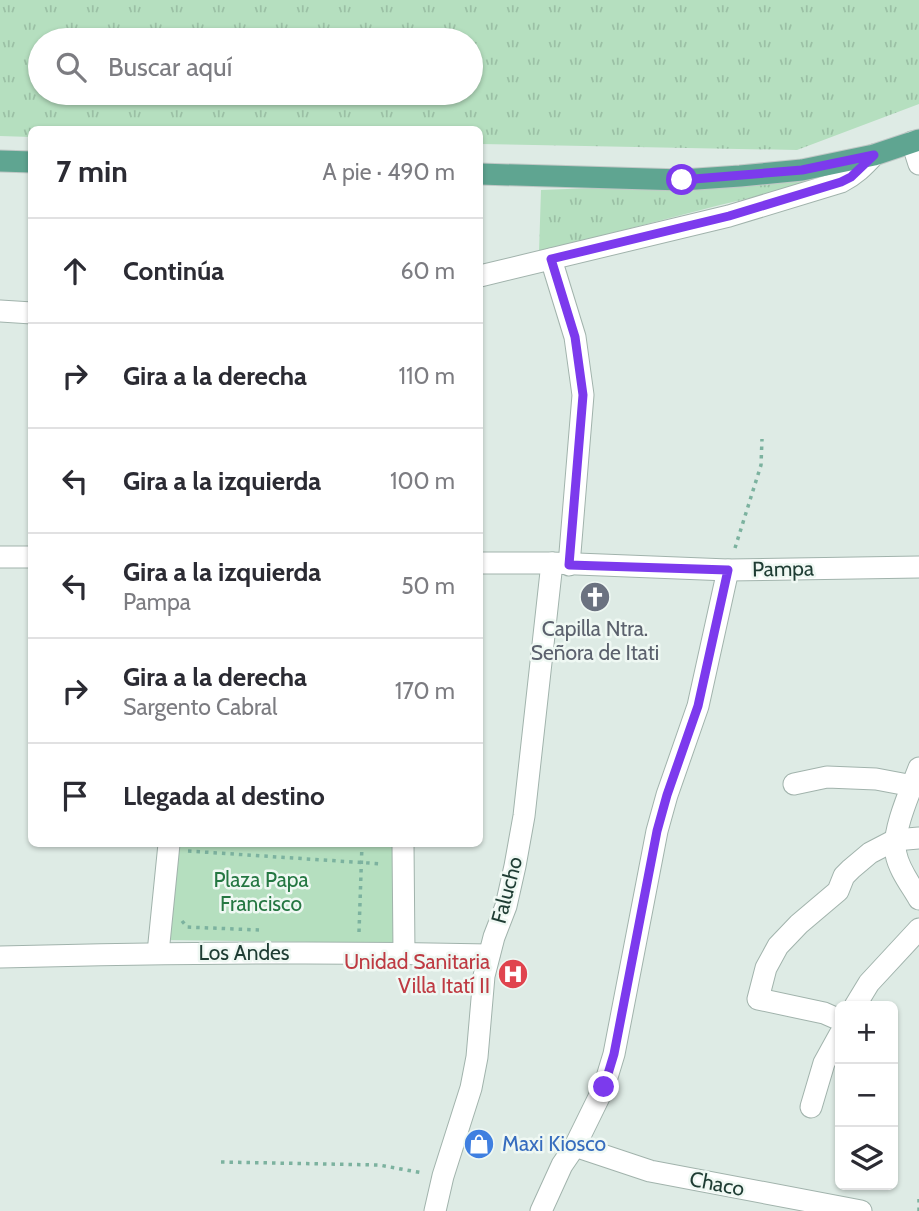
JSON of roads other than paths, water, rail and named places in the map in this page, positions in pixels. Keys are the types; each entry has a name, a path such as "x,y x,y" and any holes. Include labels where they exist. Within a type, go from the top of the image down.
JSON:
{"main road":[{"path":"483,174 682,180 802,170 874,155 916,141"},
{"path":"0,161 28,162"}],"street":[{"path":"916,141 919,164"},
{"path":"483,275 729,216 841,182 851,177 874,155"},
{"name":"Falucho","path":"435,1211 443,1176 471,1088 477,1057 484,976 506,905 524,816 583,395 575,337 551,259"},
{"path":"0,311 28,313"},
{"path":"0,556 28,557"},
{"name":"Pampa","path":"483,563 728,570 919,567"},
{"path":"541,1211 562,1165 575,1146 604,1087 614,1054 657,831 698,706 728,570"},
{"path":"794,784 827,777 916,777 895,840 895,854 919,899"},
{"path":"835,1018 758,999 766,968 778,946 838,891 851,869 870,853 895,840 919,838"},
{"path":"158,953 169,847"},
{"path":"403,854 404,953"},
{"path":"858,1001 869,983 919,929"},
{"name":"Los Andes","path":"0,957 158,953 404,953 489,956"},
{"path":"811,1107 824,1063 835,1043"},
{"name":"Chaco","path":"575,1146 650,1171 782,1204 861,1211"}],"place":[{"name":"Capilla Ntra. Señora de Itati","path":"595,597"},
{"name":"Unidad Sanitaria Villa Itatí II","path":"513,974"},
{"name":"Maxi Kiosco","path":"479,1144"}],"park label":[{"name":"Plaza Papa Francisco","path":"261,892"}]}
